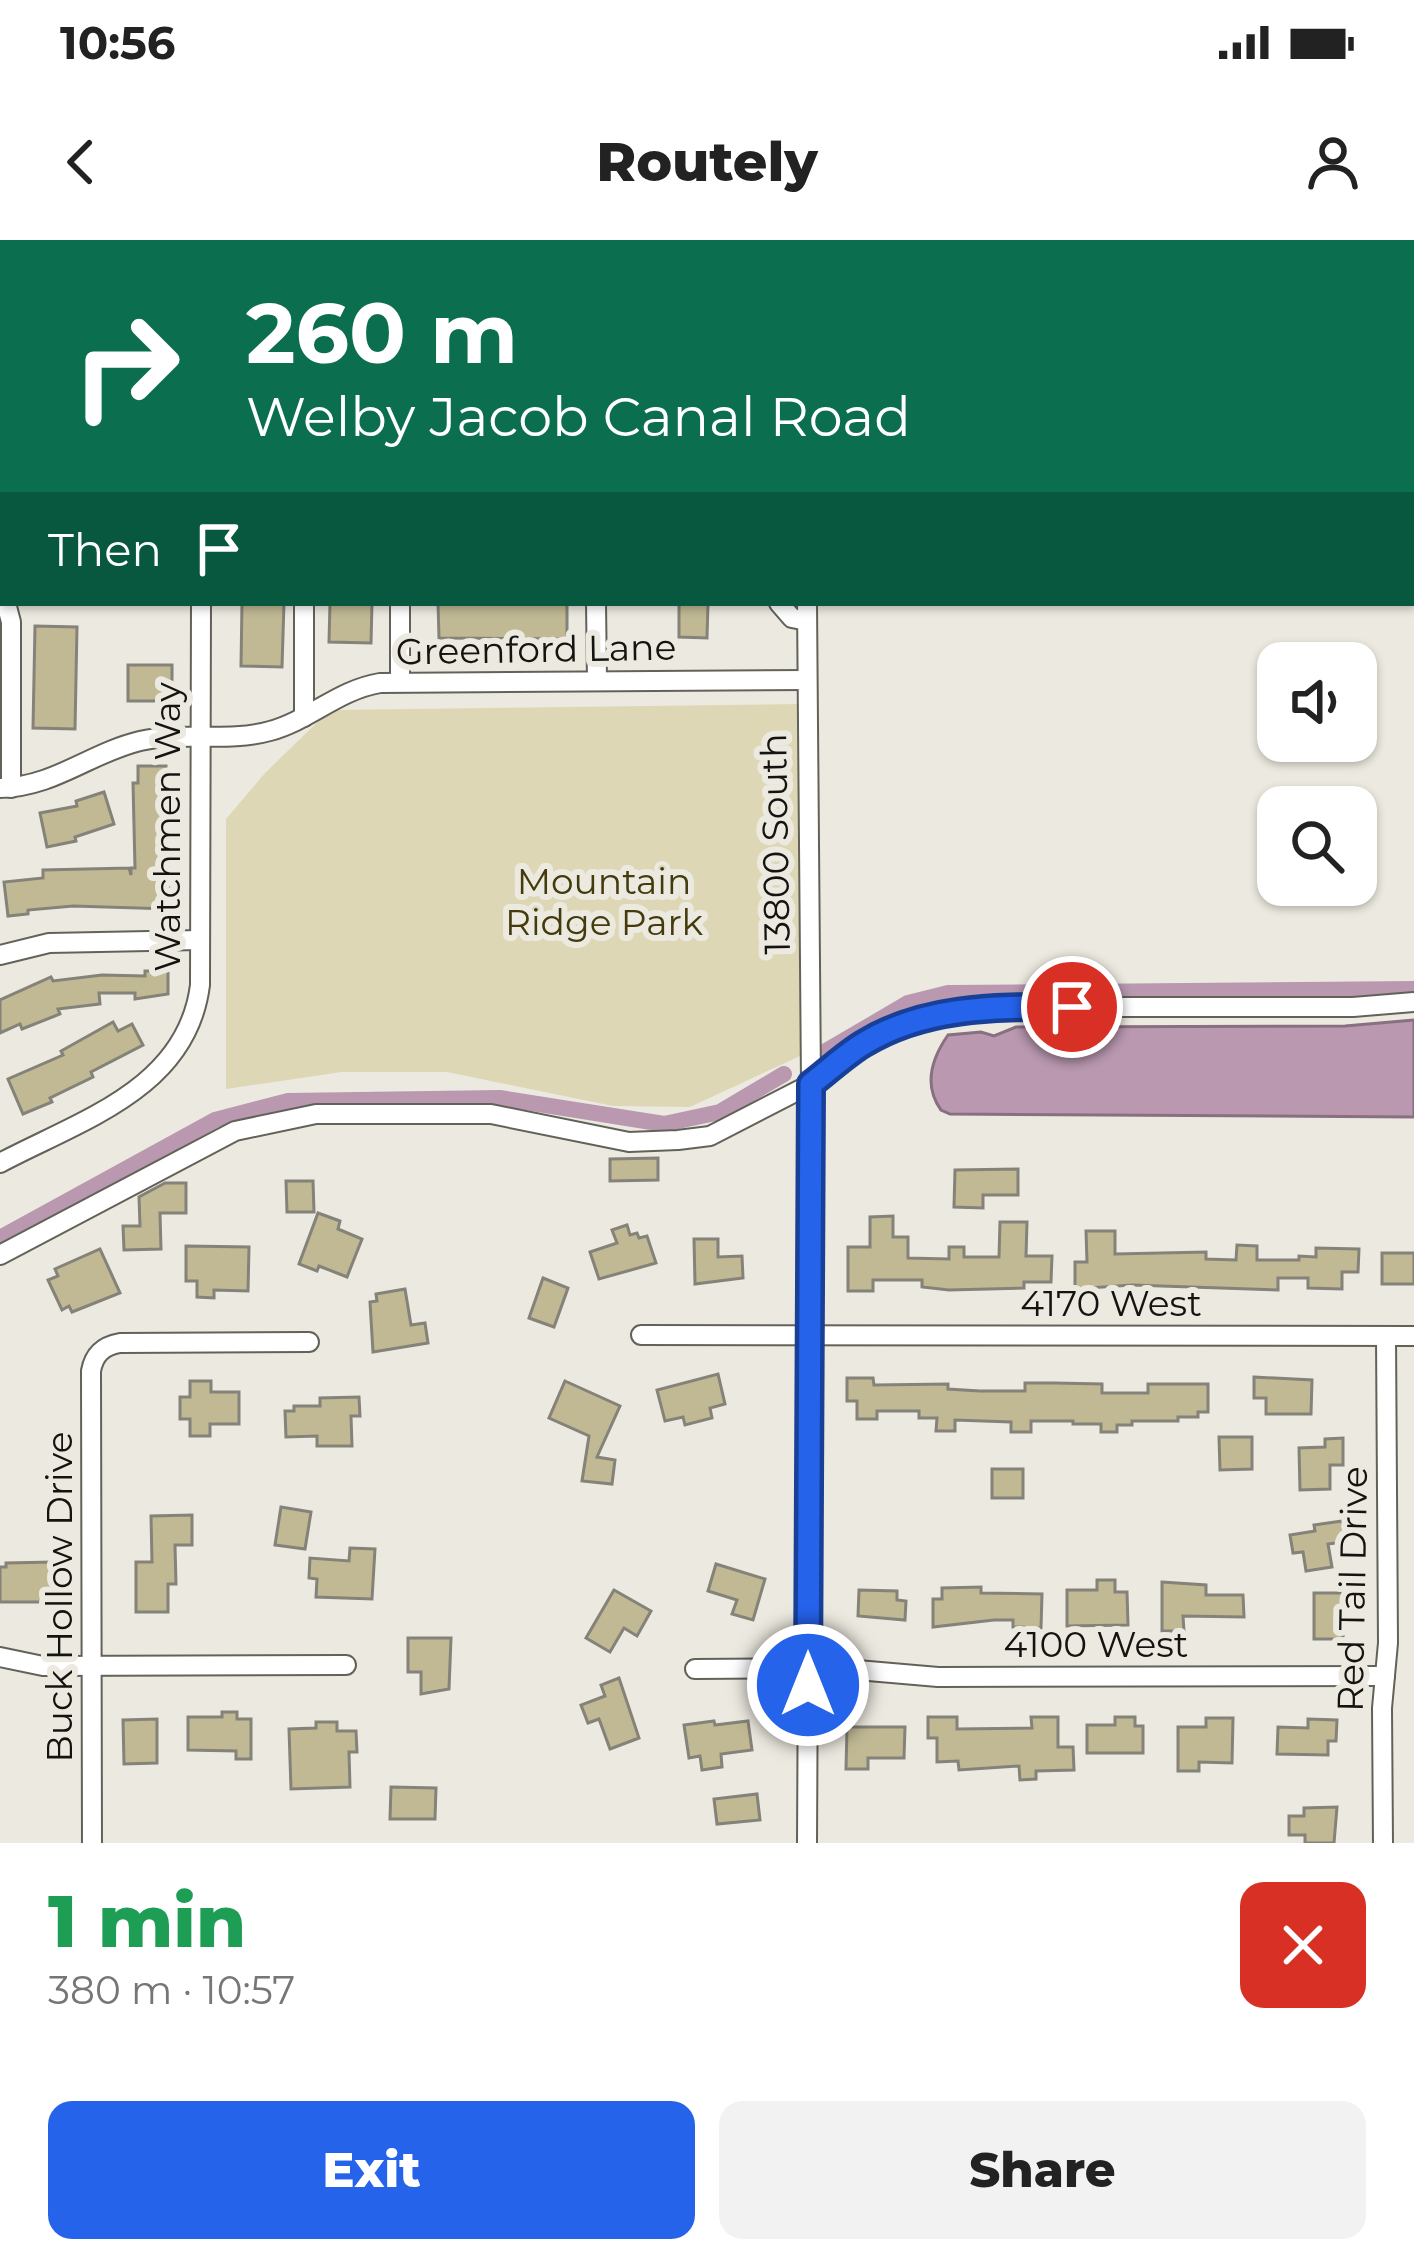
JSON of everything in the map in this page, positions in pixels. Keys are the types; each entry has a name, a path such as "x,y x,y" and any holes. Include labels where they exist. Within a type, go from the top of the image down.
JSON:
{"street":[{"path":"6,788 11,622 7,606"},
{"name":"Watchmen Way","path":"0,1163 146,1085 183,1042 195,1014 200,985 201,606"},
{"path":"304,606 304,717"},
{"path":"400,606 400,682"},
{"path":"596,606 597,680"},
{"path":"781,606 792,619 807,612"},
{"name":"13800 South","path":"807,612 811,1084 807,1843"},
{"name":"Greenford Lane","path":"6,788 54,779 137,742 254,735 304,717 355,688 400,682 807,680"},
{"path":"0,955 49,943 200,940"},
{"path":"0,1256 235,1131 292,1118 491,1114 629,1142 678,1140 710,1136 811,1084 863,1044 910,1021 944,1012 1025,1007 1353,1007 1414,1002"},
{"name":"4170 West","path":"641,1336 1414,1336"},
{"name":"Red Tail Drive","path":"1383,1843 1388,1643 1386,1336"},
{"name":"Buck Hollow Drive","path":"92,1843 92,1371 98,1353 120,1343 309,1342"},
{"path":"0,1657 28,1665 346,1665"},
{"name":"4100 West","path":"695,1669 808,1668 938,1677 1385,1676"}],"green space":[{"name":"Mountain Ridge Park","path":"800,704 800,1056 690,1107 613,1106 447,1072 342,1072 226,1089 226,819 330,710"}],"shaded area":[{"path":"1414,1020 1414,1117 950,1114 941,1110 932,1091 934,1062 948,1035 981,1032 994,1036 1016,1027 1345,1026"}],"building":[{"path":"242,606 284,606 282,667 241,666"},
{"path":"330,606 372,606 371,643 329,642"},
{"path":"438,606 567,606 567,639 439,638"},
{"path":"679,606 708,606 707,638 679,637"},
{"path":"35,626 77,627 75,729 33,728"},
{"path":"128,665 172,665 172,701 128,701"},
{"path":"138,766 166,766 169,909 73,906 8,916 4,882 43,878 43,870 129,868 131,875 135,868 133,783 138,783"},
{"path":"104,792 114,824 75,837 76,841 47,847 40,813 77,806 76,801"},
{"path":"145,971 168,971 168,994 135,999 135,993 99,993 100,1004 58,1009 60,1014 0,1033 0,1000 51,977 53,981 145,976"},
{"path":"113,1022 118,1031 132,1024 143,1045 91,1072 93,1077 50,1098 52,1102 23,1114 8,1079 63,1055 61,1051"},
{"path":"658,1158 658,1180 610,1181 610,1159"},
{"path":"1018,1169 1018,1195 983,1195 983,1208 954,1207 955,1170"},
{"path":"286,1181 313,1181 314,1212 287,1212"},
{"path":"165,1183 186,1183 186,1213 160,1213 161,1249 124,1250 123,1226 140,1226 139,1197"},
{"path":"318,1213 340,1221 338,1229 362,1239 347,1277 299,1264"},
{"path":"893,1216 893,1237 908,1237 908,1258 949,1259 949,1247 964,1247 964,1257 999,1257 1000,1222 1027,1222 1026,1256 1052,1256 1051,1282 1024,1282 1024,1288 949,1290 922,1287 922,1280 873,1280 873,1291 848,1291 848,1247 870,1247 870,1217"},
{"path":"627,1225 630,1235 647,1236 656,1263 599,1279 590,1252 617,1243 612,1230"},
{"path":"1086,1231 1115,1231 1115,1254 1206,1252 1206,1259 1236,1260 1237,1245 1257,1246 1257,1260 1299,1260 1299,1256 1316,1257 1316,1248 1359,1249 1358,1272 1342,1272 1342,1289 1308,1288 1308,1278 1278,1278 1278,1290 1132,1285 1075,1289 1075,1262 1087,1262"},
{"path":"694,1239 718,1239 718,1257 742,1256 743,1278 695,1284"},
{"path":"186,1246 249,1247 248,1291 214,1290 214,1298 197,1297 197,1281 186,1281"},
{"path":"100,1249 120,1293 72,1312 69,1306 62,1310 48,1280 58,1276 55,1269"},
{"path":"1382,1253 1414,1253 1414,1284 1382,1284"},
{"path":"543,1278 568,1288 554,1327 529,1318"},
{"path":"405,1289 411,1325 425,1323 428,1343 373,1352 370,1302 377,1301 376,1294"},
{"path":"718,1374 725,1404 710,1408 712,1418 685,1425 683,1417 665,1421 657,1390"},
{"path":"1254,1377 1312,1380 1311,1414 1266,1414 1266,1398 1254,1398"},
{"path":"847,1378 873,1378 874,1385 948,1384 948,1389 980,1391 1025,1391 1025,1383 1055,1383 1102,1384 1102,1393 1148,1393 1148,1384 1208,1384 1208,1412 1178,1417 1178,1421 1132,1421 1132,1425 1117,1425 1117,1432 1101,1432 1101,1424 1031,1421 1031,1432 1011,1432 1011,1422 955,1420 955,1431 936,1431 937,1418 919,1418 919,1411 877,1411 877,1419 857,1419 857,1401 847,1401"},
{"path":"190,1381 211,1381 211,1392 239,1392 239,1424 210,1424 210,1436 190,1436 190,1419 180,1419 180,1397 190,1397"},
{"path":"565,1381 620,1406 597,1457 615,1460 612,1484 582,1481 589,1436 549,1418"},
{"path":"359,1397 360,1416 351,1416 352,1446 317,1446 317,1436 286,1437 285,1411 294,1411 294,1406 320,1406 320,1398"},
{"path":"1219,1437 1252,1437 1252,1469 1220,1470"},
{"path":"1343,1438 1343,1465 1330,1465 1330,1489 1300,1490 1299,1448 1325,1447 1325,1439"},
{"path":"992,1469 1023,1469 1023,1498 992,1498"},
{"path":"281,1507 311,1512 305,1549 275,1545"},
{"path":"192,1515 192,1545 175,1545 176,1584 168,1584 168,1612 136,1612 136,1562 152,1562 151,1516"},
{"path":"1342,1521 1345,1542 1328,1544 1332,1567 1306,1571 1303,1552 1293,1553 1290,1535"},
{"path":"350,1548 375,1549 372,1599 316,1597 317,1579 309,1578 310,1558 349,1561"},
{"path":"53,1562 53,1602 0,1602 0,1567"},
{"path":"716,1564 765,1579 753,1620 732,1614 737,1600 708,1591"},
{"path":"1097,1580 1115,1580 1115,1592 1127,1592 1128,1625 1067,1626 1067,1590 1097,1590"},
{"path":"1162,1582 1206,1585 1206,1595 1243,1595 1244,1617 1183,1616 1184,1631 1162,1631"},
{"path":"981,1587 981,1593 1042,1594 1041,1628 1013,1627 1013,1620 933,1627 933,1599 942,1599 942,1588"},
{"path":"614,1590 651,1611 637,1636 624,1628 610,1652 586,1638"},
{"path":"859,1590 897,1591 897,1600 906,1601 905,1620 858,1616"},
{"path":"1314,1593 1343,1593 1343,1639 1314,1639"},
{"path":"408,1638 451,1638 449,1689 421,1694 421,1672 408,1672"},
{"path":"619,1678 639,1738 610,1749 599,1719 588,1723 581,1705 605,1696 601,1685"},
{"path":"222,1712 251,1719 251,1759 236,1759 236,1751 188,1750 188,1717 222,1717"},
{"path":"928,1717 957,1717 957,1729 1032,1728 1031,1717 1058,1717 1058,1747 1073,1747 1074,1770 1036,1771 1036,1779 1020,1780 1019,1766 959,1770 958,1761 937,1762 937,1738 928,1738"},
{"path":"1115,1717 1135,1717 1135,1726 1143,1726 1143,1753 1087,1753 1087,1725 1115,1725"},
{"path":"1206,1718 1233,1718 1232,1763 1199,1762 1199,1771 1178,1771 1178,1727 1206,1727"},
{"path":"157,1719 157,1763 124,1764 123,1720"},
{"path":"1308,1719 1337,1720 1336,1741 1328,1741 1328,1755 1277,1754 1278,1727 1308,1728"},
{"path":"714,1721 715,1725 748,1721 752,1750 721,1754 722,1767 702,1770 700,1756 689,1758 684,1725"},
{"path":"316,1722 337,1722 337,1731 356,1731 357,1752 349,1752 350,1787 291,1789 289,1729 316,1728"},
{"path":"847,1727 905,1727 904,1758 868,1758 868,1769 846,1769"},
{"path":"391,1787 436,1788 435,1819 390,1819"},
{"path":"757,1794 760,1820 717,1824 714,1799"},
{"path":"1337,1807 1334,1843 1305,1843 1305,1835 1289,1835 1289,1816 1304,1816 1304,1808"}],"waterway":[{"path":"821,1054 908,1003 948,993 1414,989"},
{"path":"0,1238 215,1120 288,1101 500,1098 664,1124 720,1112 784,1074"}],"route":[{"path":"808,1685 811,1084 863,1044 910,1021 944,1012 1072,1007"}]}
